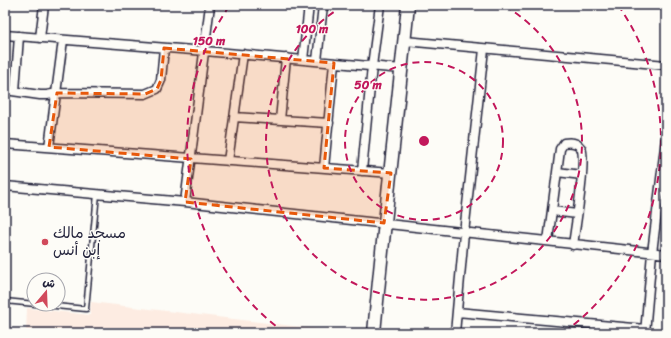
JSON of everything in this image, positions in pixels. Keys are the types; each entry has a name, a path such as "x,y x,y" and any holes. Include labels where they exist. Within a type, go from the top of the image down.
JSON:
{"street":[{"path":"40,38 44,5"},
{"path":"184,202 191,159 210,5"},
{"path":"303,60 309,5"},
{"path":"317,61 323,5"},
{"path":"362,171 372,66 380,5"},
{"path":"374,333 384,223 391,173 408,5"},
{"path":"5,35 243,54 402,69"},
{"path":"15,91 19,36"},
{"path":"49,147 63,40"},
{"path":"405,41 666,65"},
{"path":"5,90 47,95 57,93 145,94 157,89 161,80 164,48"},
{"path":"455,333 464,233 484,49"},
{"path":"228,161 243,54"},
{"path":"280,120 286,58"},
{"path":"324,168 334,63"},
{"path":"234,117 329,124"},
{"path":"457,312 645,331 652,253 666,138"},
{"path":"548,241 560,149 564,143 570,142 581,148 583,154 582,176 573,245"},
{"path":"5,144 391,173"},
{"path":"557,172 582,176"},
{"path":"5,186 184,202 666,254"},
{"path":"552,211 577,214"}],"lane":[{"path":"5,301 86,309 97,194"}],"highlighted area":[{"path":"164,48 334,63 324,168 391,173 384,223 185,202 191,159 49,147 57,93 145,94 157,89 161,80"}],"shaded area":[{"path":"91,302 335,331 334,333 26,333 27,312 63,312 90,315"}],"building":[{"path":"666,197 666,231 662,231"}],"place":[{"name":"مسجد مالك إبن أنس","path":"45,242"}]}
